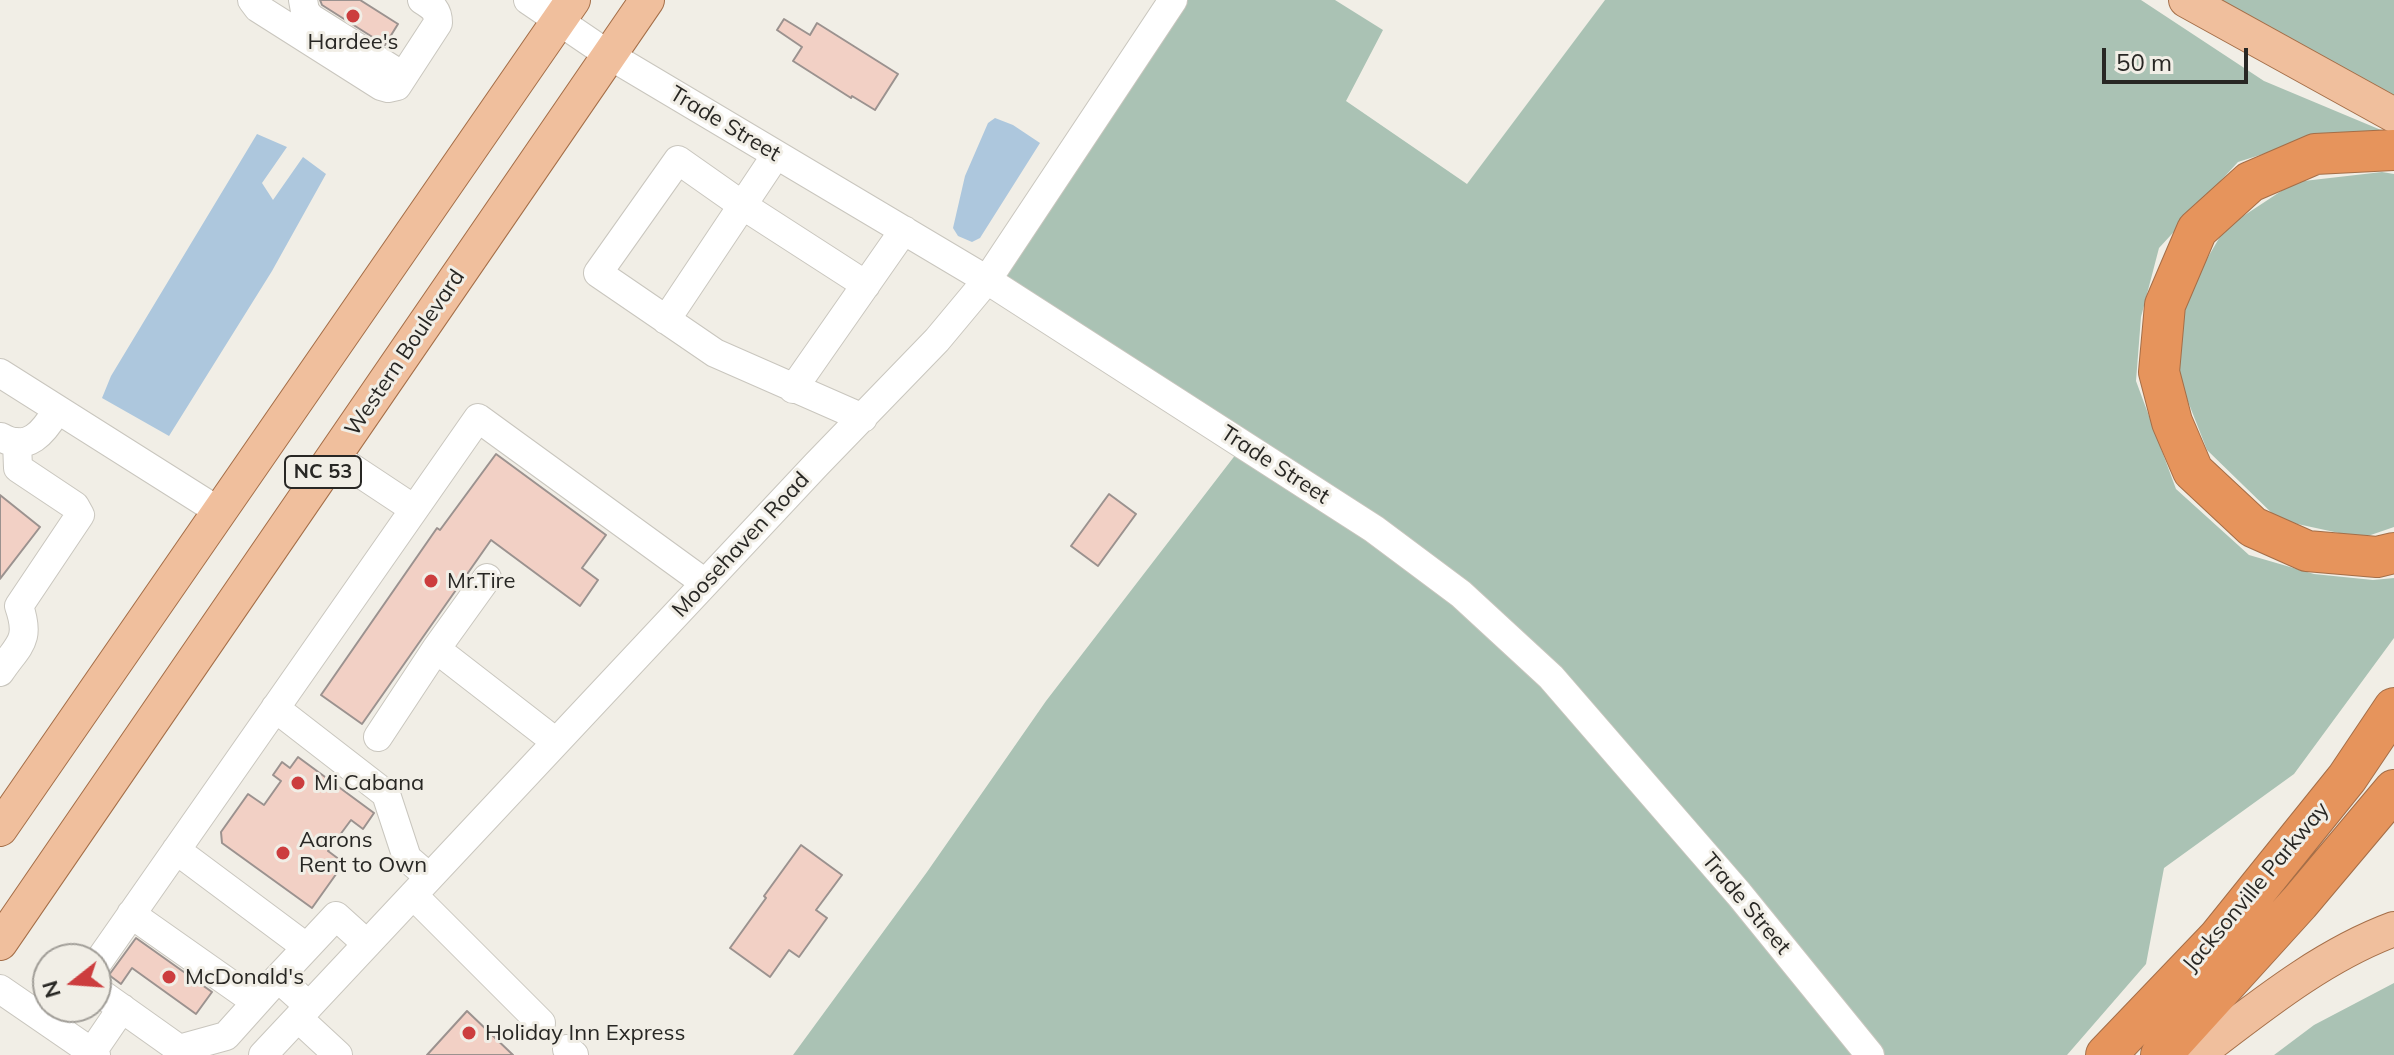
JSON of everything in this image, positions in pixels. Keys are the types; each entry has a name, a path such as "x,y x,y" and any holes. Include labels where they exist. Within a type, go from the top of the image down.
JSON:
{"highway":[{"path":"2394,150 2315,154 2250,182 2197,230 2165,305 2159,372 2172,422 2193,471 2253,527 2307,551 2377,557 2394,553"},
{"name":"Jacksonville Parkway","path":"2106,1055 2219,937 2347,778 2394,708"},
{"name":"Jacksonville Parkway","path":"2161,1055 2299,903 2394,790"}],"main road":[{"name":"Western Boulevard","path":"0,943 647,0"},
{"path":"2186,0 2394,115"},
{"name":"NC 53","path":"0,829 566,10"},
{"path":"2196,1055 2270,999 2361,941 2394,929"}],"street":[{"path":"252,0 258,8 388,88 397,86 438,23 434,7 422,0"},
{"path":"303,0 305,11 311,18 403,76"},
{"name":"Trade Street","path":"528,0 566,10 609,55 987,280 1374,529 1461,594 1551,677 1739,894 1870,1055"},
{"name":"Moosehaven Road","path":"263,1055 937,340 987,280 1173,0"},
{"path":"666,320 776,155"},
{"path":"863,418 715,353 598,273 678,160 866,285"},
{"path":"793,389 904,230"},
{"path":"0,373 220,512"},
{"path":"1,668 25,632 19,606 80,515 75,506 18,468 8,439 31,440 46,430 57,410"},
{"path":"111,943 478,418 705,583"},
{"path":"334,456 414,509"},
{"path":"378,737 487,578"},
{"path":"436,649 556,742"},
{"path":"275,708 386,794 407,858 421,886 541,1023"},
{"path":"176,850 306,947"},
{"path":"131,914 256,1002"},
{"path":"112,1001 179,1049 226,1036 336,916 367,944"},
{"path":"278,978 338,1055"},
{"path":"0,989 94,1053 122,1008"}],"green space":[{"path":"1171,0 1335,0 1383,30 1346,101 1467,184 1605,0 2141,0 2264,81 2381,130 2301,142 2238,162 2159,248 2141,317 2136,381 2176,489 2249,555 2314,574 2373,580 2394,578 2394,638 2294,774 2164,868 2146,964 2067,1055 793,1055 927,872 1046,701 1243,445 987,280"},
{"path":"2221,0 2394,0 2394,97"},
{"path":"2382,172 2394,174 2394,527 2362,538 2279,520 2207,450 2171,358 2190,288 2225,228 2295,182"},
{"path":"2394,983 2394,1055 2274,1055 2314,1025"}],"water":[{"path":"995,118 1013,125 1040,143 980,238 972,242 958,236 953,228 965,176 988,123"},
{"path":"257,134 287,147 262,183 273,200 303,157 326,174 272,271 169,436 102,398 111,376"}],"building":[{"path":"320,0 360,0 398,24 385,45 322,5"},
{"path":"784,19 810,35 817,23 898,74 875,110 793,61 802,47 777,30"},
{"path":"496,454 606,535 582,568 598,580 580,606 491,540 362,724 321,695 437,528 440,530"},
{"path":"1109,494 1136,514 1098,566 1071,546"},
{"path":"0,495 40,527 0,579"},
{"path":"298,757 374,813 363,829 351,820 328,851 344,863 312,908 222,843 221,832 248,794 264,805 281,781 273,775 282,762 290,768"},
{"path":"801,845 842,875 816,910 827,918 799,957 789,950 770,977 730,948"},
{"name":"McDonald's","path":"136,938 212,992 196,1014 132,968 121,984 112,977 112,971"},
{"name":"Holiday Inn Express","path":"467,1011 513,1055 427,1055"}],"place":[{"name":"Hardee's","path":"353,16"},
{"name":"Mr.Tire","path":"431,581"},
{"name":"Mi Cabana","path":"298,783"},
{"name":"Aarons Rent to Own","path":"283,853"},
{"name":"McDonald's","path":"169,977"},
{"name":"Holiday Inn Express","path":"469,1033"}]}
